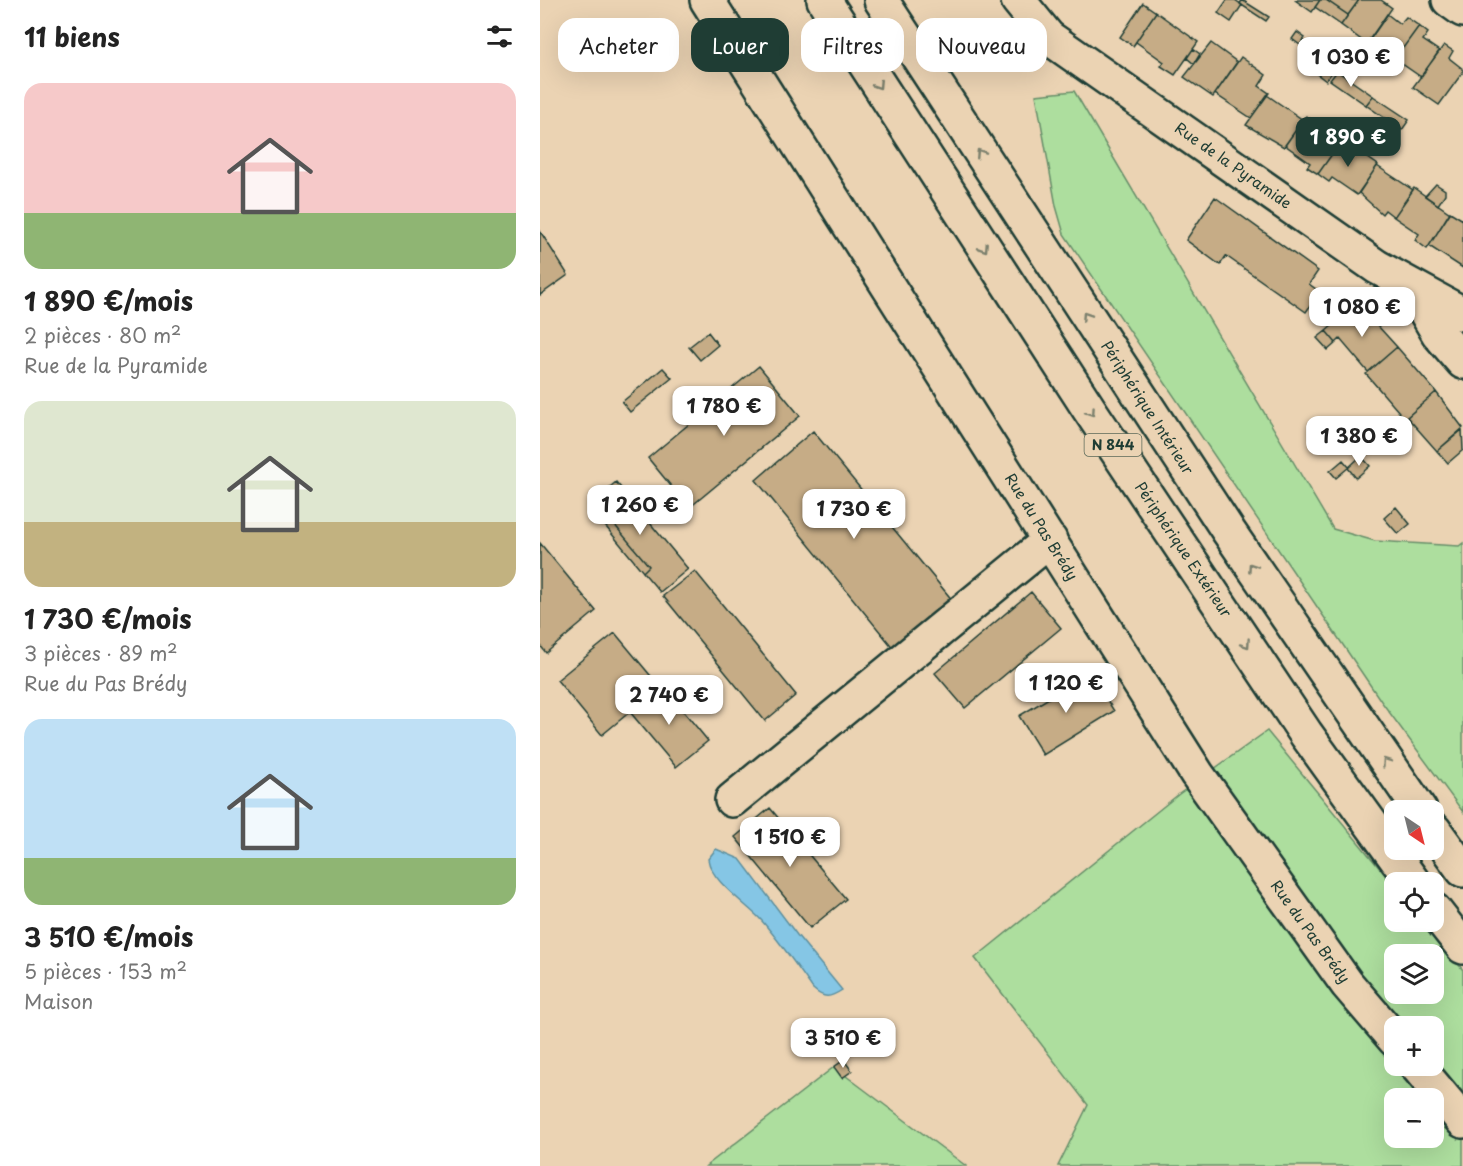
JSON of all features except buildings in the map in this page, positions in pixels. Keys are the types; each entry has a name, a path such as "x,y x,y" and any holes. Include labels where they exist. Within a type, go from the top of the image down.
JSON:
{"main road":[{"name":"Rue du Pas Brédy","path":"707,0 1197,774 1347,984 1384,1027"},
{"name":"Périphérique Extérieur","path":"824,0 1096,419 1293,715 1406,872"},
{"name":"Périphérique Intérieur","path":"881,0 1216,512 1413,800"},
{"name":"Rue de la Pyramide","path":"1018,0 1048,37 1377,267 1463,314"},
{"path":"1449,0 1463,10"},
{"path":"1410,285 1438,333 1463,362"},
{"path":"732,800 1050,540"},
{"path":"1444,844 1463,870"},
{"path":"1444,923 1463,947"},
{"path":"1425,1076 1463,1121"}],"green space":[{"path":"1074,91 1333,529 1375,541 1459,546 1463,543 1463,812 1381,701 1064,234 1056,206 1036,95"},
{"path":"1267,731 1384,874 1384,932 1432,932 1442,944 1384,944 1384,1004 1444,1004 1444,947 1463,970 1463,1166 1058,1166 1088,1105 975,958 1179,794"},
{"path":"834,1067 966,1166 706,1166"}],"water":[{"path":"716,849 740,859 842,990 827,996 813,989 762,921 716,876 708,859"}]}
